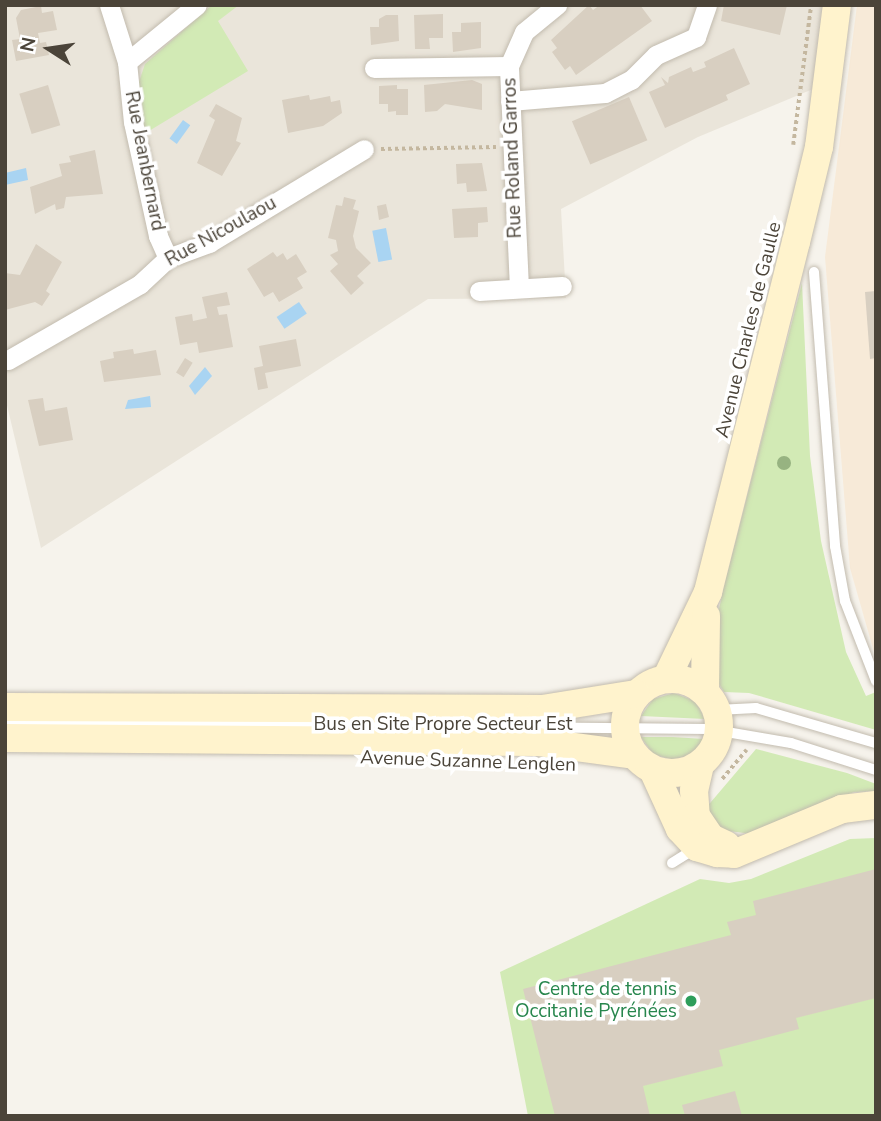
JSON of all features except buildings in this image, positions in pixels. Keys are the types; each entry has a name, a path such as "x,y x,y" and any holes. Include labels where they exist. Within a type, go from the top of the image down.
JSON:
{"street":[{"name":"Rue Jeanbernard","path":"109,5 127,62 133,122 158,236 168,258"},
{"path":"127,62 197,5"},
{"path":"510,101 605,93 631,80 656,55 696,37 707,5"},
{"name":"Avenue Charles de Gaulle","path":"666,679 697,636 815,168 837,5"},
{"name":"Rue Roland Garros","path":"519,288 509,66 524,32 555,6"},
{"path":"374,68 509,66"},
{"name":"Rue Nicoulaou","path":"8,360 140,284 168,258 209,243 364,149"},
{"path":"479,291 562,286"},
{"name":"Avenue Charles de Gaulle","path":"697,636 714,711"},
{"path":"5,706 542,709 636,694 666,679 687,681 714,711 717,744 710,773 694,790 702,829 722,844 754,846"},
{"path":"636,694 625,726 680,829 697,847 734,854 842,809 876,805"},
{"name":"Avenue Suzanne Lenglen","path":"5,738 538,742 643,762 677,774 710,773"}],"lane":[{"path":"814,272 835,546 845,601 876,681"},
{"path":"714,711 756,708 876,743"},
{"name":"Bus en Site Propre Secteur Est","path":"5,722 625,726 714,711 791,743 876,770"},
{"path":"672,863 697,847"}],"path":[{"path":"792,152 811,5"},
{"path":"364,149 512,146"},
{"path":"710,773 750,745"}],"shaded area":[{"path":"5,5 847,5 813,89 698,137 561,209 566,298 428,299 41,548 5,397"},
{"path":"857,5 876,5 876,659 850,568 825,257"}],"green space":[{"path":"212,5 239,5 218,21 248,71 144,134 138,85 145,64"},
{"path":"802,283 810,456 821,541 846,652 866,696 876,692 876,730 749,693 724,692 719,684 716,623"},
{"path":"674,693 695,701 705,719 641,716 653,699"},
{"path":"641,737 704,739 692,754 673,760 653,754"},
{"path":"756,749 847,773 876,784 876,791 854,792 752,834 721,830 705,809"},
{"name":"Centre de tennis Occitanie Pyrénées","path":"876,838 876,1116 528,1116 500,972 700,879 729,883 751,879 850,839"}],"water":[{"path":"183,120 190,125 177,144 169,139"},
{"path":"26,168 28,180 5,185 5,173"},
{"path":"386,228 392,259 378,262 372,231"},
{"path":"299,302 307,314 284,329 277,317"},
{"path":"205,367 212,376 195,395 189,386"},
{"path":"150,396 151,407 125,409 128,400"}],"place":[{"name":"Centre de tennis Occitanie Pyrénées","path":"691,1001"}]}
